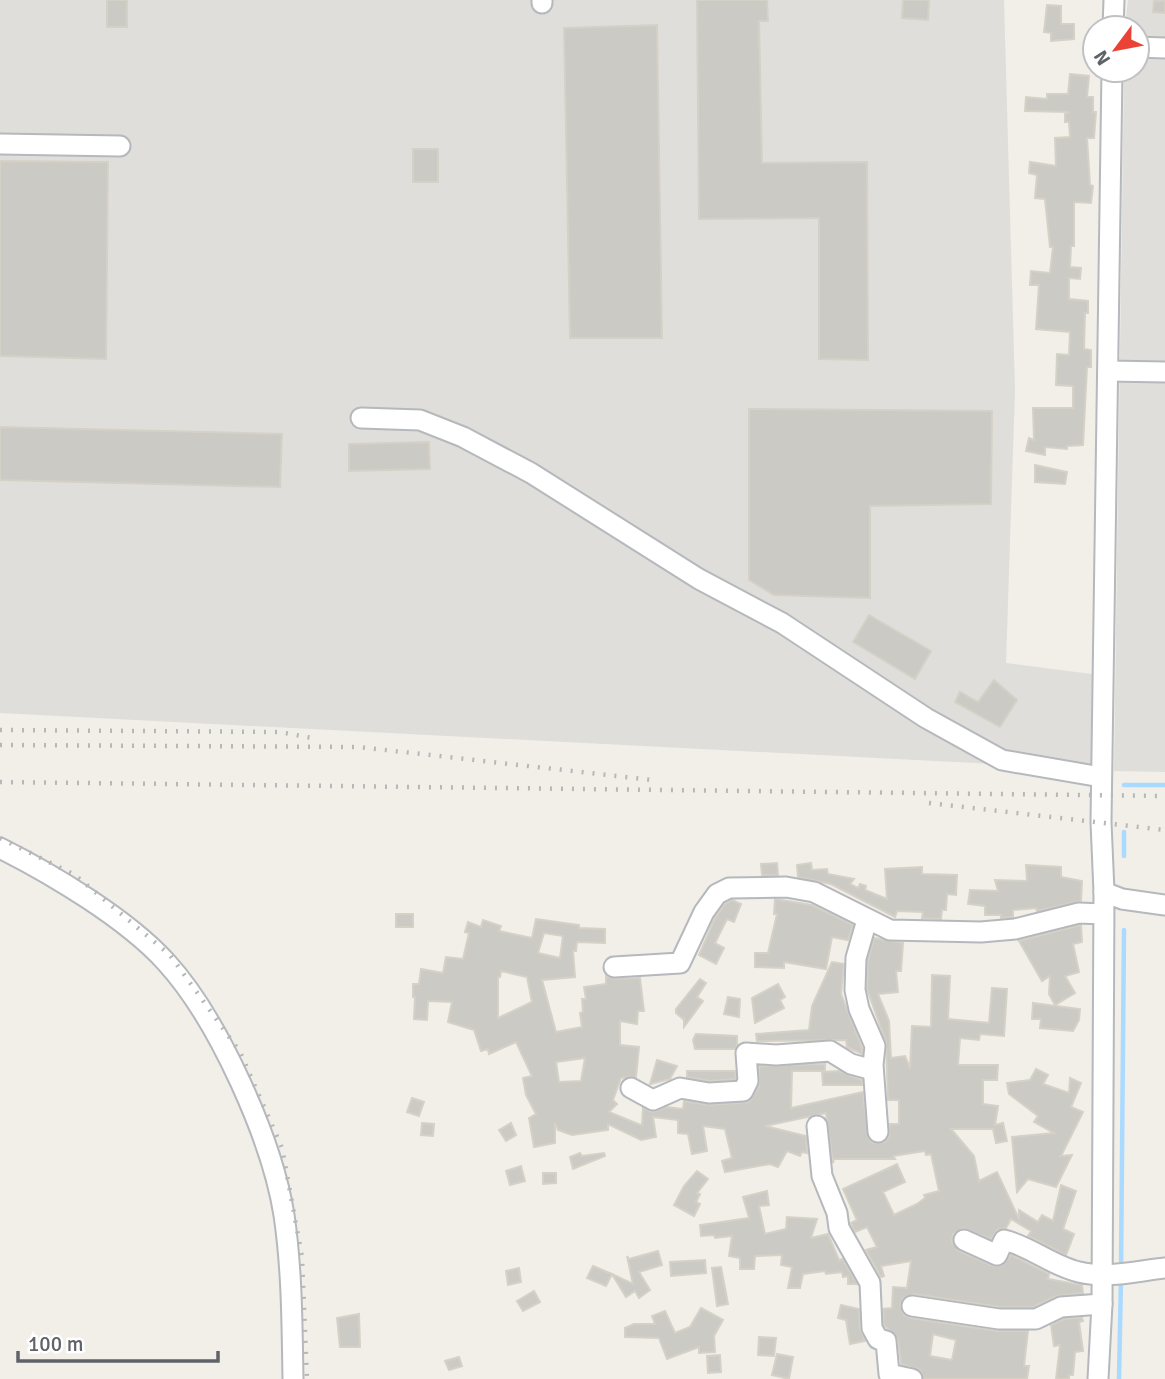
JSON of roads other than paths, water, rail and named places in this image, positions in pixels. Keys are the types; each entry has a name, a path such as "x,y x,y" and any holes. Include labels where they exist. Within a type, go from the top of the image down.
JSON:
{"street":[{"path":"1098,1379 1102,1304 1113,1273 1101,777 1112,84"},
{"path":"0,144 120,146"},
{"path":"1108,371 1165,372"},
{"path":"361,418 420,421 463,437 531,473 699,579 782,623 926,718 1002,760 1101,777"},
{"path":"0,848 38,868 90,902 136,935 166,962 192,999 236,1073 265,1139 284,1213 290,1274 293,1379"},
{"path":"614,967 680,963 704,912 717,894 729,888 786,887 814,892 890,930 981,932 1015,929 1079,913 1103,914"},
{"path":"1104,892 1122,899 1165,905"},
{"path":"867,920 856,958 855,990 859,1009 875,1046 873,1070 877,1132"},
{"path":"631,1088 653,1100 680,1087 709,1093 743,1091 747,1087 746,1053 776,1055 830,1051 851,1064 873,1070"},
{"path":"817,1126 822,1176 837,1213 839,1228 870,1283 872,1328 878,1339 886,1341 889,1374 912,1379"},
{"path":"964,1240 997,1255 1004,1240 1018,1243 1079,1272 1113,1273 1165,1268"},
{"path":"912,1306 999,1319 1036,1320 1061,1307 1102,1304"}],"waterway":[{"path":"1124,785 1165,785"},
{"path":"1124,832 1124,856"},
{"path":"1121,1270 1124,930"},
{"path":"1119,1379 1121,1278"}],"railway":[{"path":"0,730 280,732 317,739"},
{"path":"0,745 359,747 652,780"},
{"path":"0,782 1165,796"},
{"path":"929,803 1165,830"},
{"path":"0,838 75,875 170,955 240,1052 282,1148 302,1257 307,1379"}]}
